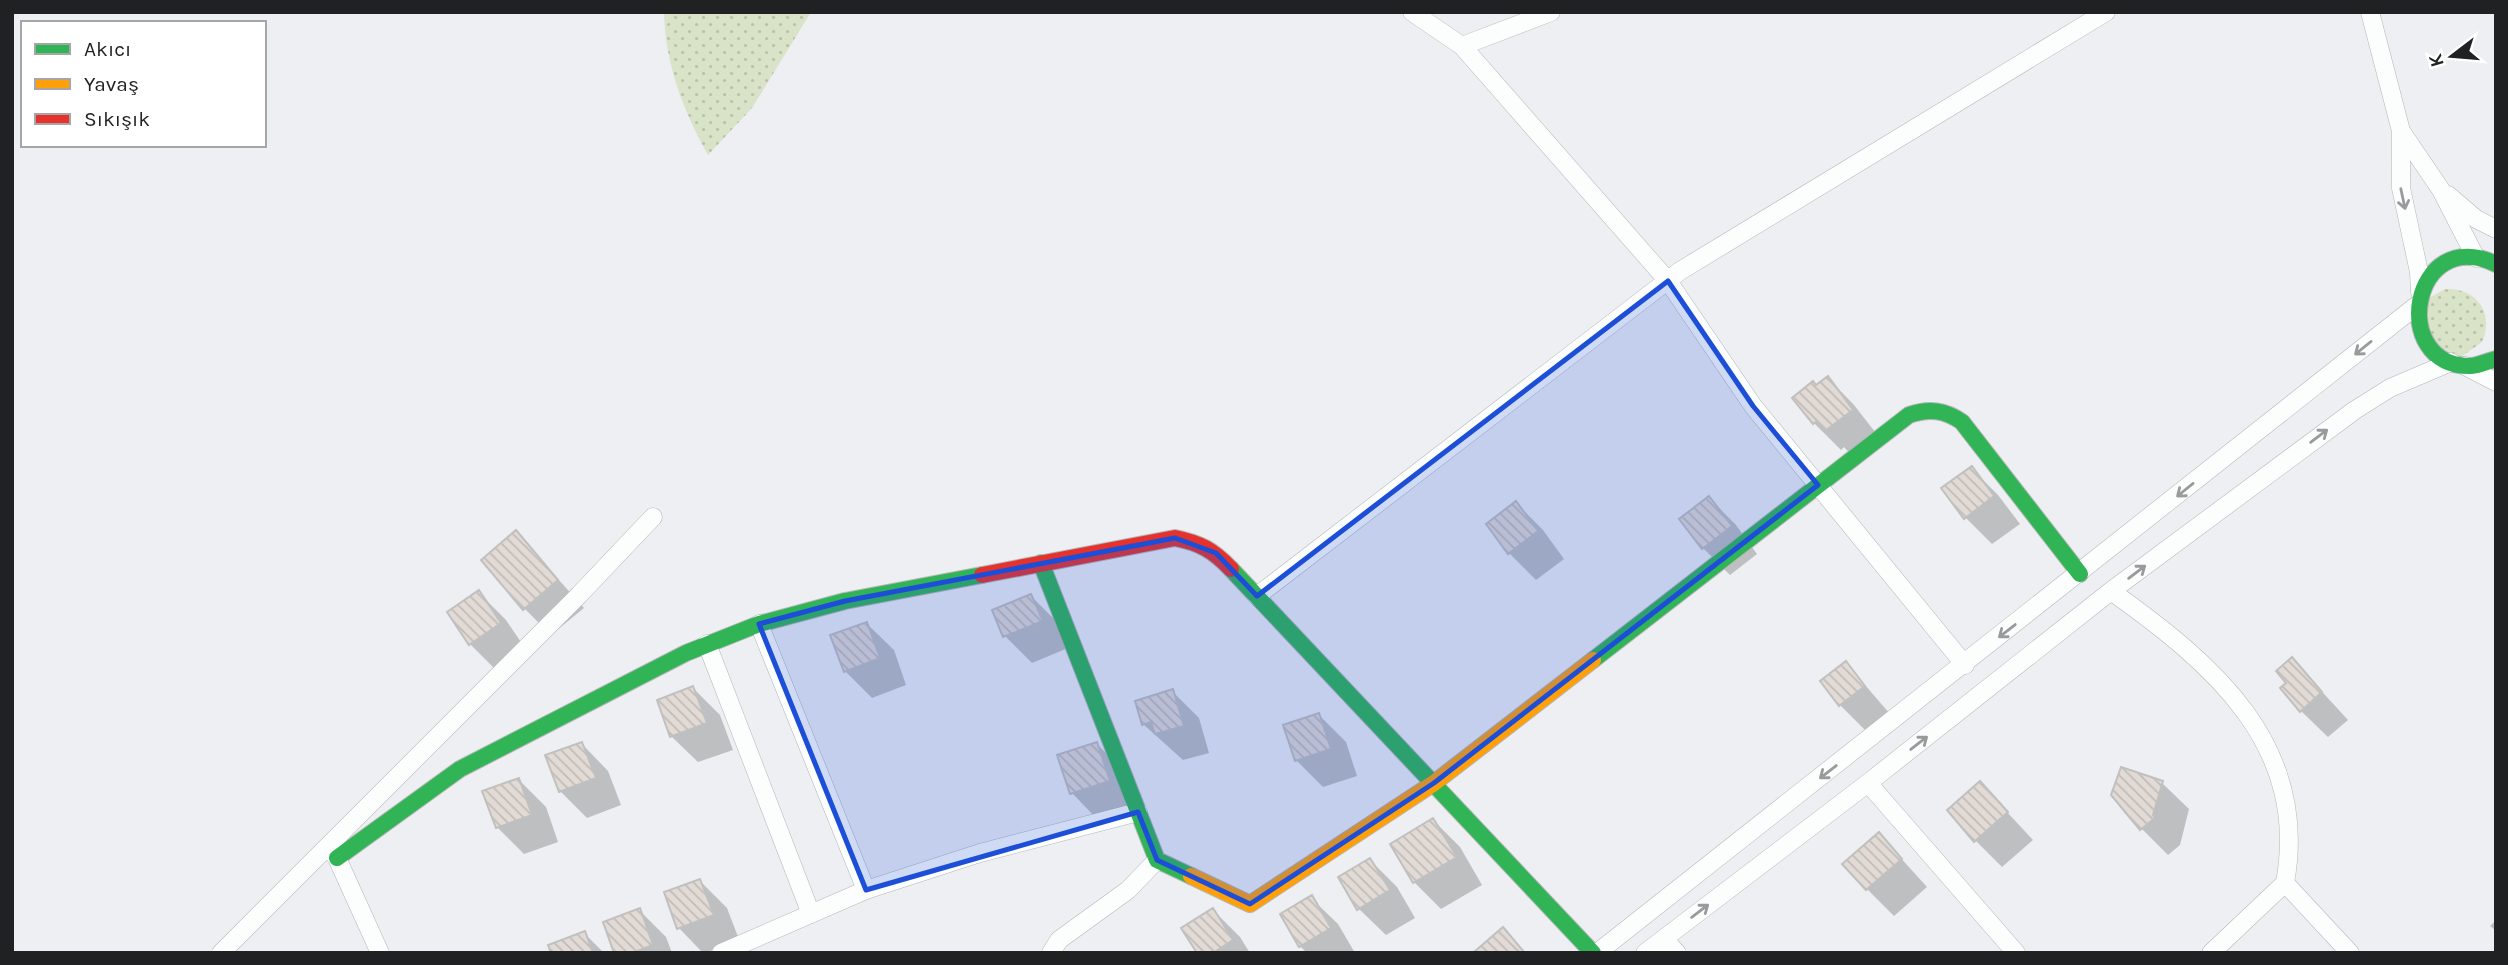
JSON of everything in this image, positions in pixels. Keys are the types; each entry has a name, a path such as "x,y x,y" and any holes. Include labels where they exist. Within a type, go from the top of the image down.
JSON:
{"street":[{"path":"1412,12 1462,46 1668,281 1753,406 1965,664"},
{"path":"1462,46 1550,12"},
{"path":"1257,596 1668,281 2106,12"},
{"path":"2370,12 2401,131 2401,188 2419,272 2421,333 2428,346 2496,382"},
{"path":"2401,131 2441,190 2476,258"},
{"path":"2441,190 2476,219 2496,229"},
{"path":"332,851 460,769 707,644 759,624 845,601 1161,539 1189,540 1216,553 1595,953 2080,574 2418,299 2432,274 2449,262 2476,258 2496,264"},
{"path":"1645,953 1868,783 2111,591 2355,410 2390,388 2458,364 2479,365 2496,359"},
{"path":"1041,563 1157,860 1250,904 1434,783 1909,415 1930,409 1941,410 1962,422 2080,574"},
{"path":"221,953 332,851 653,517"},
{"path":"2111,591 2189,652 2248,714 2262,733 2281,776 2290,818 2285,883 2211,953"},
{"path":"759,624 866,890"},
{"path":"707,644 811,914"},
{"path":"1868,783 2016,953"},
{"path":"721,953 866,890 980,853 1138,812"},
{"path":"332,851 380,953"},
{"path":"1051,953 1059,940 1128,890 1157,860"},
{"path":"2285,883 2350,953"},
{"path":"1664,939 1677,953"}],"highlighted area":[{"path":"1668,281 1753,406 1818,485 1434,783 1250,904 1157,860 1138,812 866,890 759,624 845,601 1175,538 1216,553 1257,596"}],"green space":[{"path":"664,12 811,12 752,108 708,155 677,86 668,50"},
{"path":"2445,289 2466,292 2474,297 2484,312 2486,321 2482,342 2461,357 2422,339 2429,298"}],"building":[{"path":"1828,376 1853,410 1825,431 1817,421 1813,424 1792,398 1813,381 1816,385"},
{"path":"1972,466 1994,496 1964,519 1941,488"},
{"path":"1709,496 1732,526 1702,549 1679,519"},
{"path":"1516,501 1538,531 1508,554 1486,524"},
{"path":"516,530 558,580 523,610 481,560"},
{"path":"479,590 501,623 469,645 447,612"},
{"path":"1031,594 1043,621 1003,637 992,610"},
{"path":"867,622 880,658 844,672 830,635"},
{"path":"2292,657 2322,692 2300,712 2280,688 2286,683 2276,671"},
{"path":"1846,661 1865,686 1839,706 1820,681"},
{"path":"693,686 707,723 670,737 657,700"},
{"path":"1173,689 1184,726 1155,734 1151,722 1142,725 1135,701"},
{"path":"1319,713 1331,749 1295,761 1283,725"},
{"path":"582,742 596,778 559,792 545,755"},
{"path":"1097,742 1110,781 1070,794 1057,755"},
{"path":"2121,767 2163,781 2153,815 2155,818 2140,830 2111,795"},
{"path":"519,778 532,815 496,828 482,791"},
{"path":"1980,781 2008,812 1974,842 1947,810"},
{"path":"1433,818 1457,857 1413,883 1390,844"},
{"path":"1879,832 1902,859 1866,890 1842,864"},
{"path":"1370,858 1390,890 1357,910 1338,877"},
{"path":"700,879 714,915 677,929 664,892"},
{"path":"1312,895 1331,928 1299,947 1280,914"},
{"path":"640,908 653,945 632,953 614,953 603,922"},
{"path":"1213,908 1233,940 1213,953 1197,953 1181,928"},
{"path":"1503,927 1525,953 1474,952"},
{"path":"585,931 593,953 551,953 548,945"}],"traffic: fast":[{"path":"2496,264 2467,257 2445,263 2429,279 2420,300 2420,323 2428,344 2444,360 2470,366 2496,359"},
{"path":"1593,660 1909,415 1923,411 1937,411 1962,422 2080,574"},
{"path":"1041,563 1157,860 1191,876"},
{"path":"1231,569 1593,953"},
{"path":"337,858 460,769 686,653 759,624 845,601 982,575"}],"traffic: slow":[{"path":"1191,876 1250,904 1434,783 1593,660"}],"traffic: jam":[{"path":"982,575 1175,538 1206,548 1231,569"}]}
